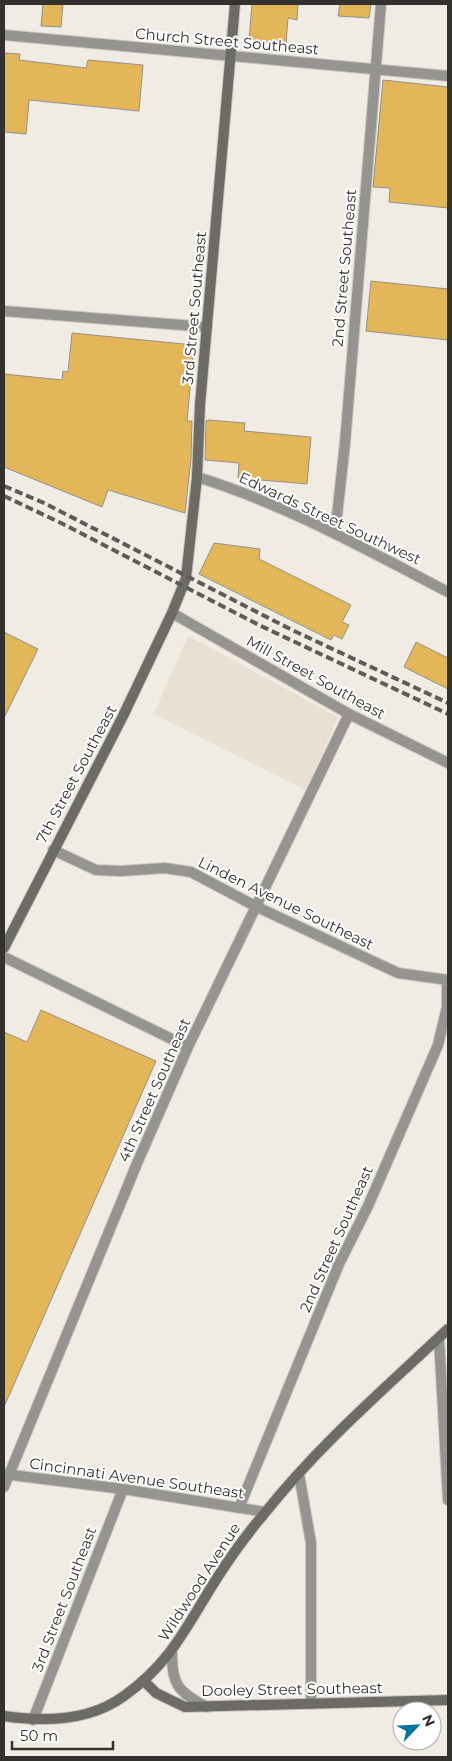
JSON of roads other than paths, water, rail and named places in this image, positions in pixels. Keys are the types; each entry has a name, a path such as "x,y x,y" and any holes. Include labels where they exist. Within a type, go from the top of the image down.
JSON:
{"street":[{"name":"3rd Street Southeast","path":"172,613 186,578 197,477 207,327 235,4"},
{"name":"2nd Street Southeast","path":"335,534 345,443 381,4"},
{"name":"Church Street Southeast","path":"4,35 448,76"},
{"path":"4,311 207,327"},
{"name":"Edwards Street Southwest","path":"197,477 231,487 335,534 448,592"},
{"name":"Mill Street Southeast","path":"172,613 349,714 448,763"},
{"name":"7th Street Southeast","path":"4,948 53,850 124,716 172,613"},
{"name":"4th Street Southeast","path":"4,1487 6,1474 188,1047 349,714"},
{"name":"Linden Avenue Southeast","path":"53,850 96,870 121,871 165,868 191,872 255,906 398,973 448,980"},
{"path":"4,957 188,1047"},
{"name":"2nd Street Southeast","path":"239,1508 339,1264 368,1206 438,1045 447,1007 448,980"},
{"path":"448,1329 439,1338 448,1500"},
{"name":"Wildwood Avenue","path":"4,1716 33,1720 77,1716 103,1708 123,1697 144,1680 172,1651 216,1578 265,1512 337,1432 448,1329"},
{"name":"Cincinnati Avenue Southeast","path":"6,1474 123,1489 265,1512"},
{"path":"300,1474 311,1543 311,1704"},
{"name":"3rd Street Southeast","path":"33,1720 123,1489"},
{"path":"172,1651 175,1682 184,1695 207,1707"},
{"name":"Dooley Street Southeast","path":"144,1680 156,1693 184,1707 448,1700"}],"railway":[{"path":"4,486 44,503 292,630 448,703"},
{"path":"4,496 61,523 261,626 448,714"}]}
